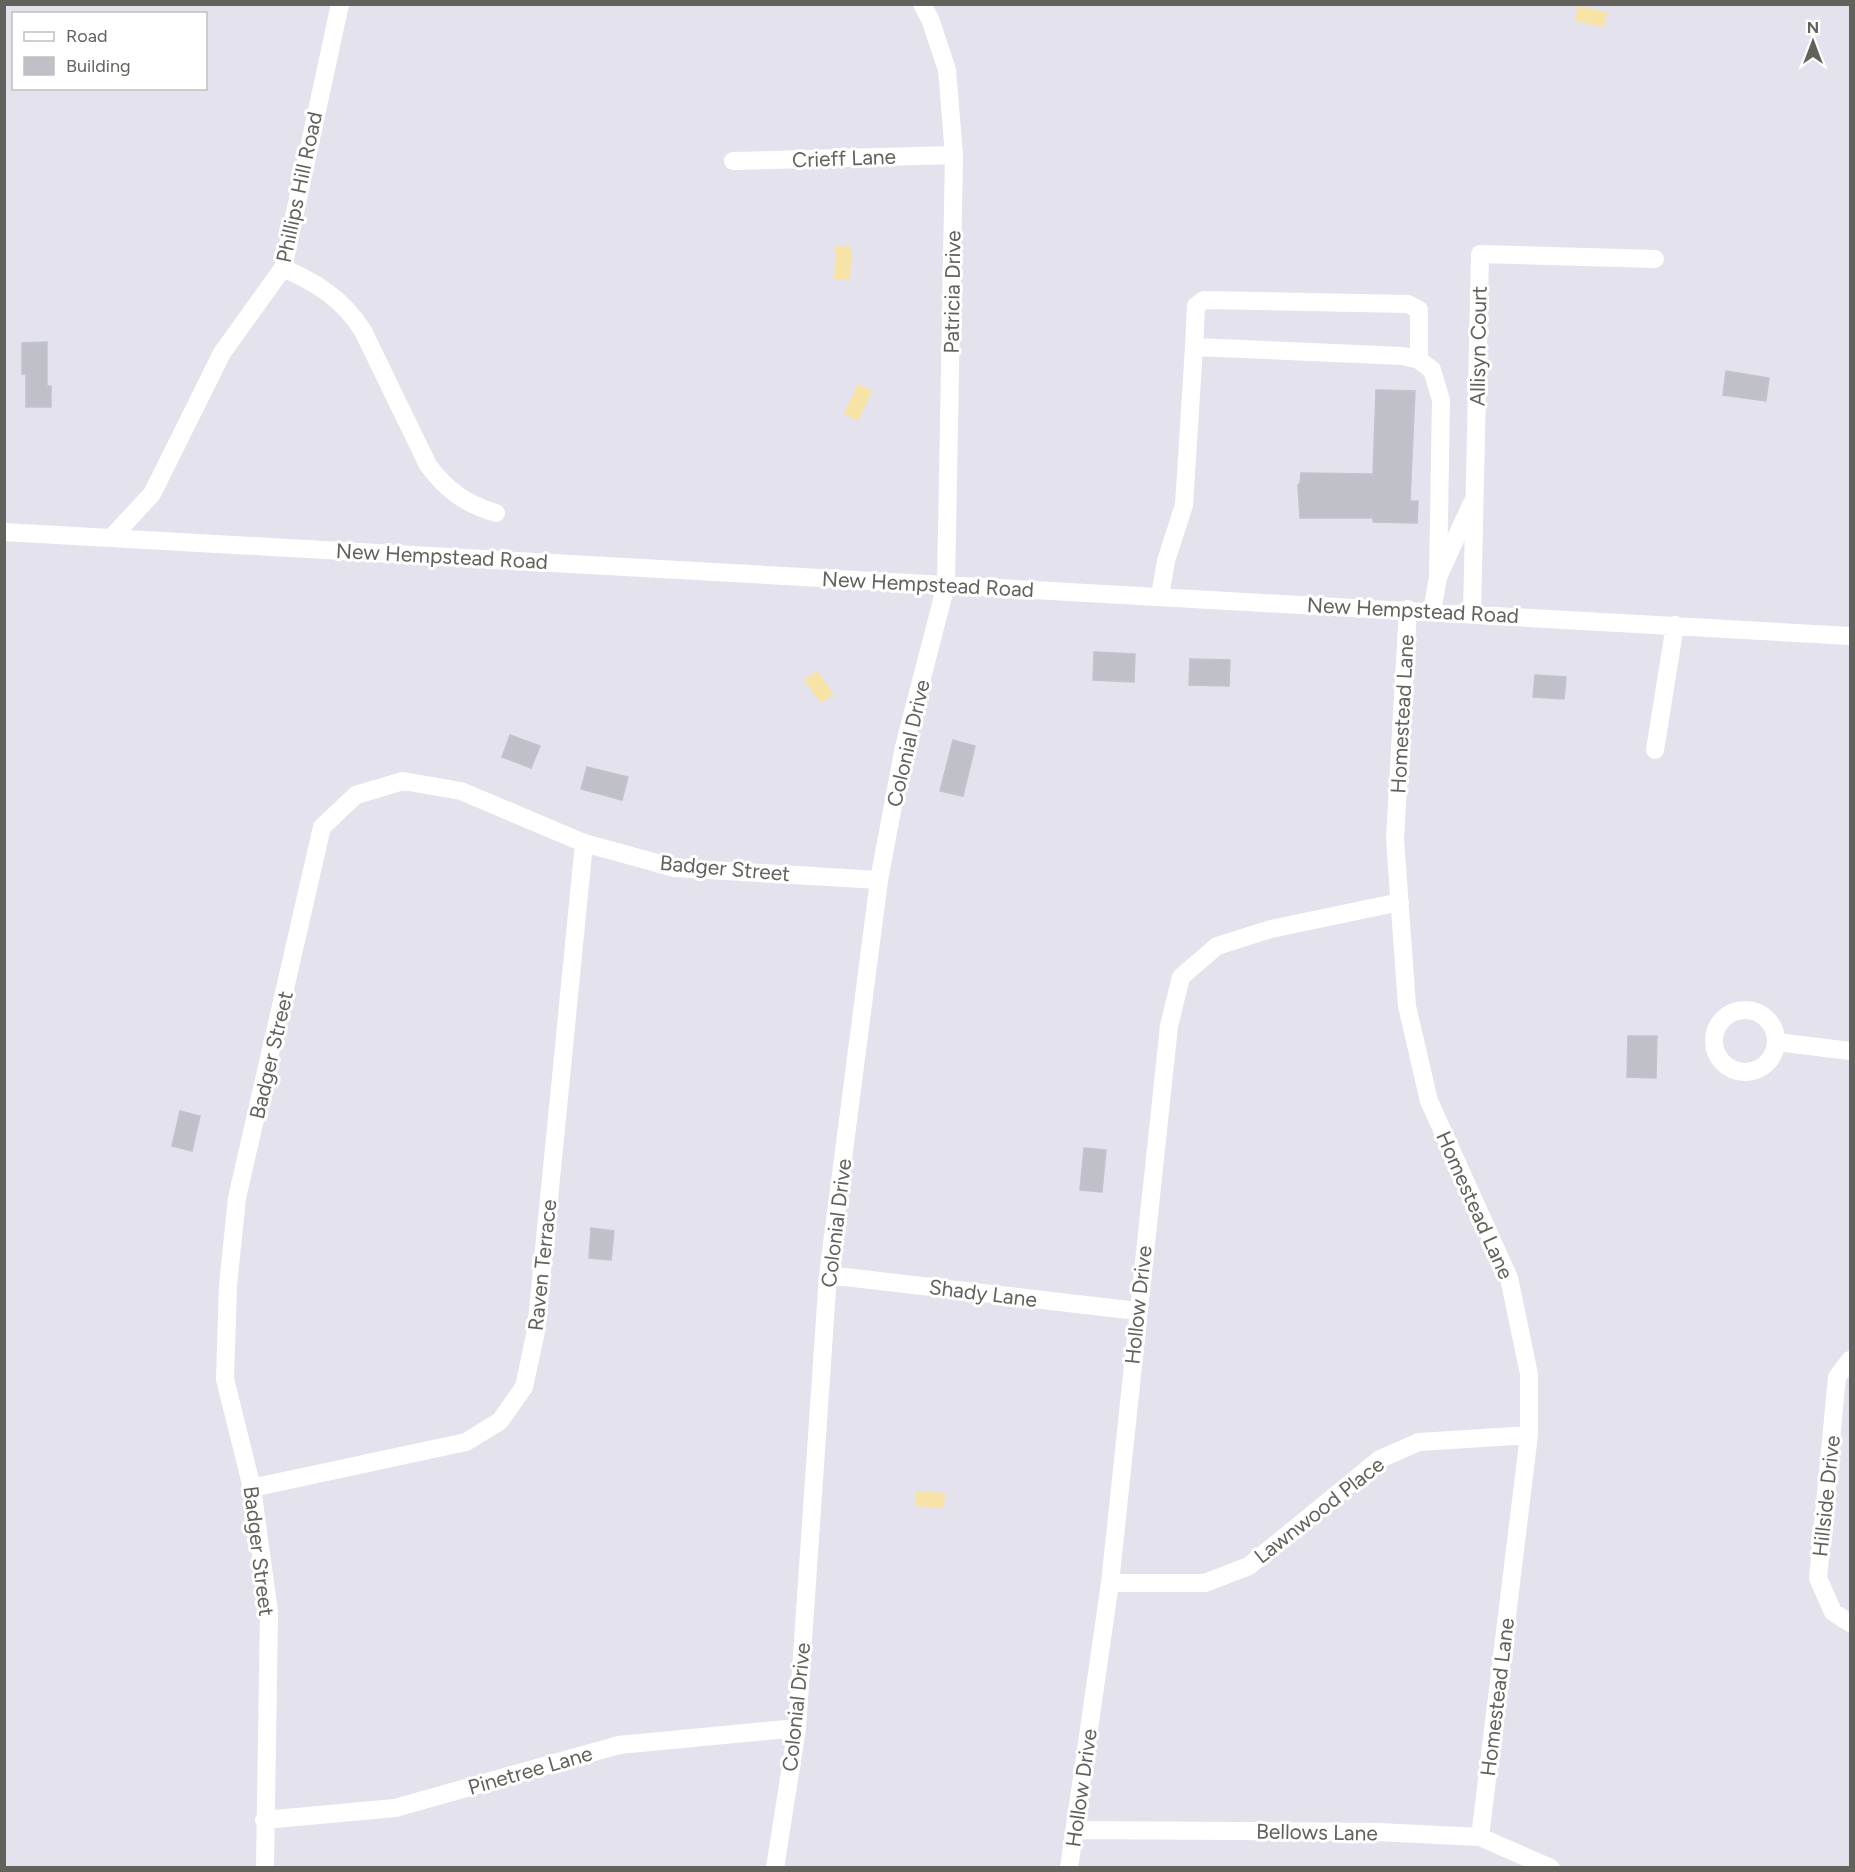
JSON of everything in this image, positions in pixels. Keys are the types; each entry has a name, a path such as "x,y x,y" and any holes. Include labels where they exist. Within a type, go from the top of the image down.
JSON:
{"street":[{"name":"Phillips Hill Road","path":"112,537 152,494 222,353 283,268 340,4"},
{"name":"Patricia Drive","path":"922,4 930,19 947,70 954,154 946,585"},
{"name":"Crieff Lane","path":"733,161 954,154"},
{"name":"Allisyn Court","path":"1472,614 1480,254 1655,259"},
{"path":"283,268 307,278 334,295 352,313 428,465 438,480 462,500 496,513"},
{"path":"1160,596 1166,561 1184,505 1196,306 1204,300 1408,304 1419,310 1419,360"},
{"path":"1194,347 1403,356 1419,360 1431,370 1442,400 1438,577 1432,612"},
{"path":"1438,577 1476,496"},
{"name":"New Hempstead Road","path":"4,532 1408,609 1851,636"},
{"name":"Colonial Drive","path":"775,1868 797,1728 828,1275 879,880 904,747 946,585"},
{"name":"Homestead Lane","path":"1408,609 1395,839 1407,1006 1429,1101 1509,1278 1529,1374 1529,1435 1480,1837"},
{"path":"1655,750 1675,625"},
{"name":"Badger Street","path":"265,1868 269,1612 252,1488 225,1379 228,1285 237,1198 322,827 356,795 403,781 461,791 584,843 675,868 879,880"},
{"name":"Raven Terrace","path":"252,1488 466,1442 500,1421 524,1387 536,1331 584,843"},
{"name":"Hollow Drive","path":"1069,1868 1110,1583 1137,1311 1169,1026 1181,977 1217,946 1271,928 1400,902"},
{"path":"1777,1042 1851,1051"},
{"name":"Shady Lane","path":"828,1275 1137,1311"},
{"name":"Hillside Drive","path":"1851,1360 1838,1377 1818,1578 1833,1612 1851,1623"},
{"name":"Lawnwood Place","path":"1110,1583 1205,1583 1249,1566 1380,1459 1419,1442 1529,1435"},
{"name":"Pinetree Lane","path":"264,1820 395,1808 619,1745 797,1728"},
{"name":"Bellows Lane","path":"1076,1830 1378,1832 1480,1837 1551,1868"}],"shaded area":[{"path":"1578,6 1607,12 1604,27 1575,21"},
{"path":"836,246 852,247 850,279 834,279"},
{"path":"858,384 872,391 858,421 844,414"},
{"path":"817,671 834,694 821,703 804,680"},
{"path":"916,1491 945,1493 944,1508 915,1506"}],"building":[{"path":"47,342 47,386 51,386 51,407 26,407 26,374 22,374 22,343"},
{"path":"1726,371 1769,378 1766,401 1723,395"},
{"path":"1376,390 1415,391 1410,501 1418,501 1417,523 1373,522 1373,518 1300,518 1298,485 1301,473 1373,474"},
{"path":"1094,652 1135,654 1134,682 1093,680"},
{"path":"1190,659 1230,660 1229,686 1189,685"},
{"path":"1535,675 1566,677 1564,699 1533,697"},
{"path":"510,735 540,746 531,768 502,757"},
{"path":"953,740 975,746 963,796 940,791"},
{"path":"587,767 628,777 622,800 581,789"},
{"path":"1628,1036 1657,1036 1656,1078 1627,1077"},
{"path":"180,1111 200,1116 192,1151 172,1146"},
{"path":"1084,1148 1106,1150 1102,1192 1080,1190"},
{"path":"591,1228 614,1231 611,1260 589,1258"}]}
